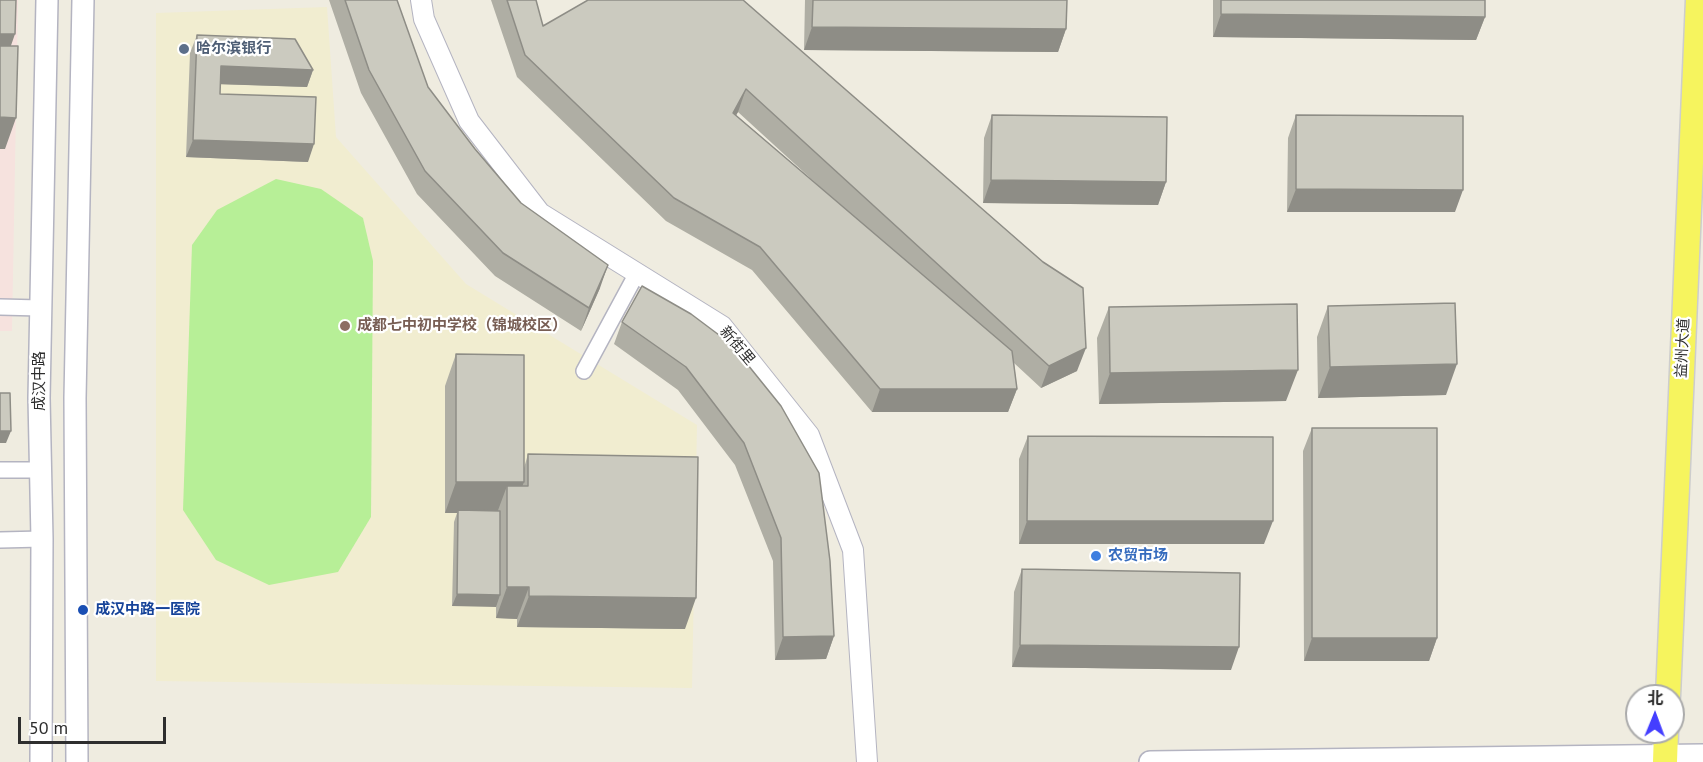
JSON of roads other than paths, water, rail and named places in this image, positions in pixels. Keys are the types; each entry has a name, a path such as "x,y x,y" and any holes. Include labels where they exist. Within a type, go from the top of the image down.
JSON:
{"main road":[{"name":"成汉中路","path":"41,762 40,308 47,0"},
{"path":"78,762 75,398 83,0"},
{"name":"益州大道","path":"1669,684 1698,0"},
{"path":"1150,762 1665,750 1703,754"}],"street":[{"name":"新街里","path":"421,0 424,19 469,121 540,213 722,326 808,435 853,550 867,762"},
{"path":"584,371 637,273"},
{"path":"0,307 40,308"},
{"path":"0,470 41,470"},
{"path":"0,540 42,539"}],"place":[{"name":"哈尔滨银行","path":"184,49"},
{"name":"成都七中初中学校（锦城校区）","path":"345,326"},
{"name":"农贸市场","path":"1096,556"},
{"name":"成汉中路一医院","path":"83,610"}]}
